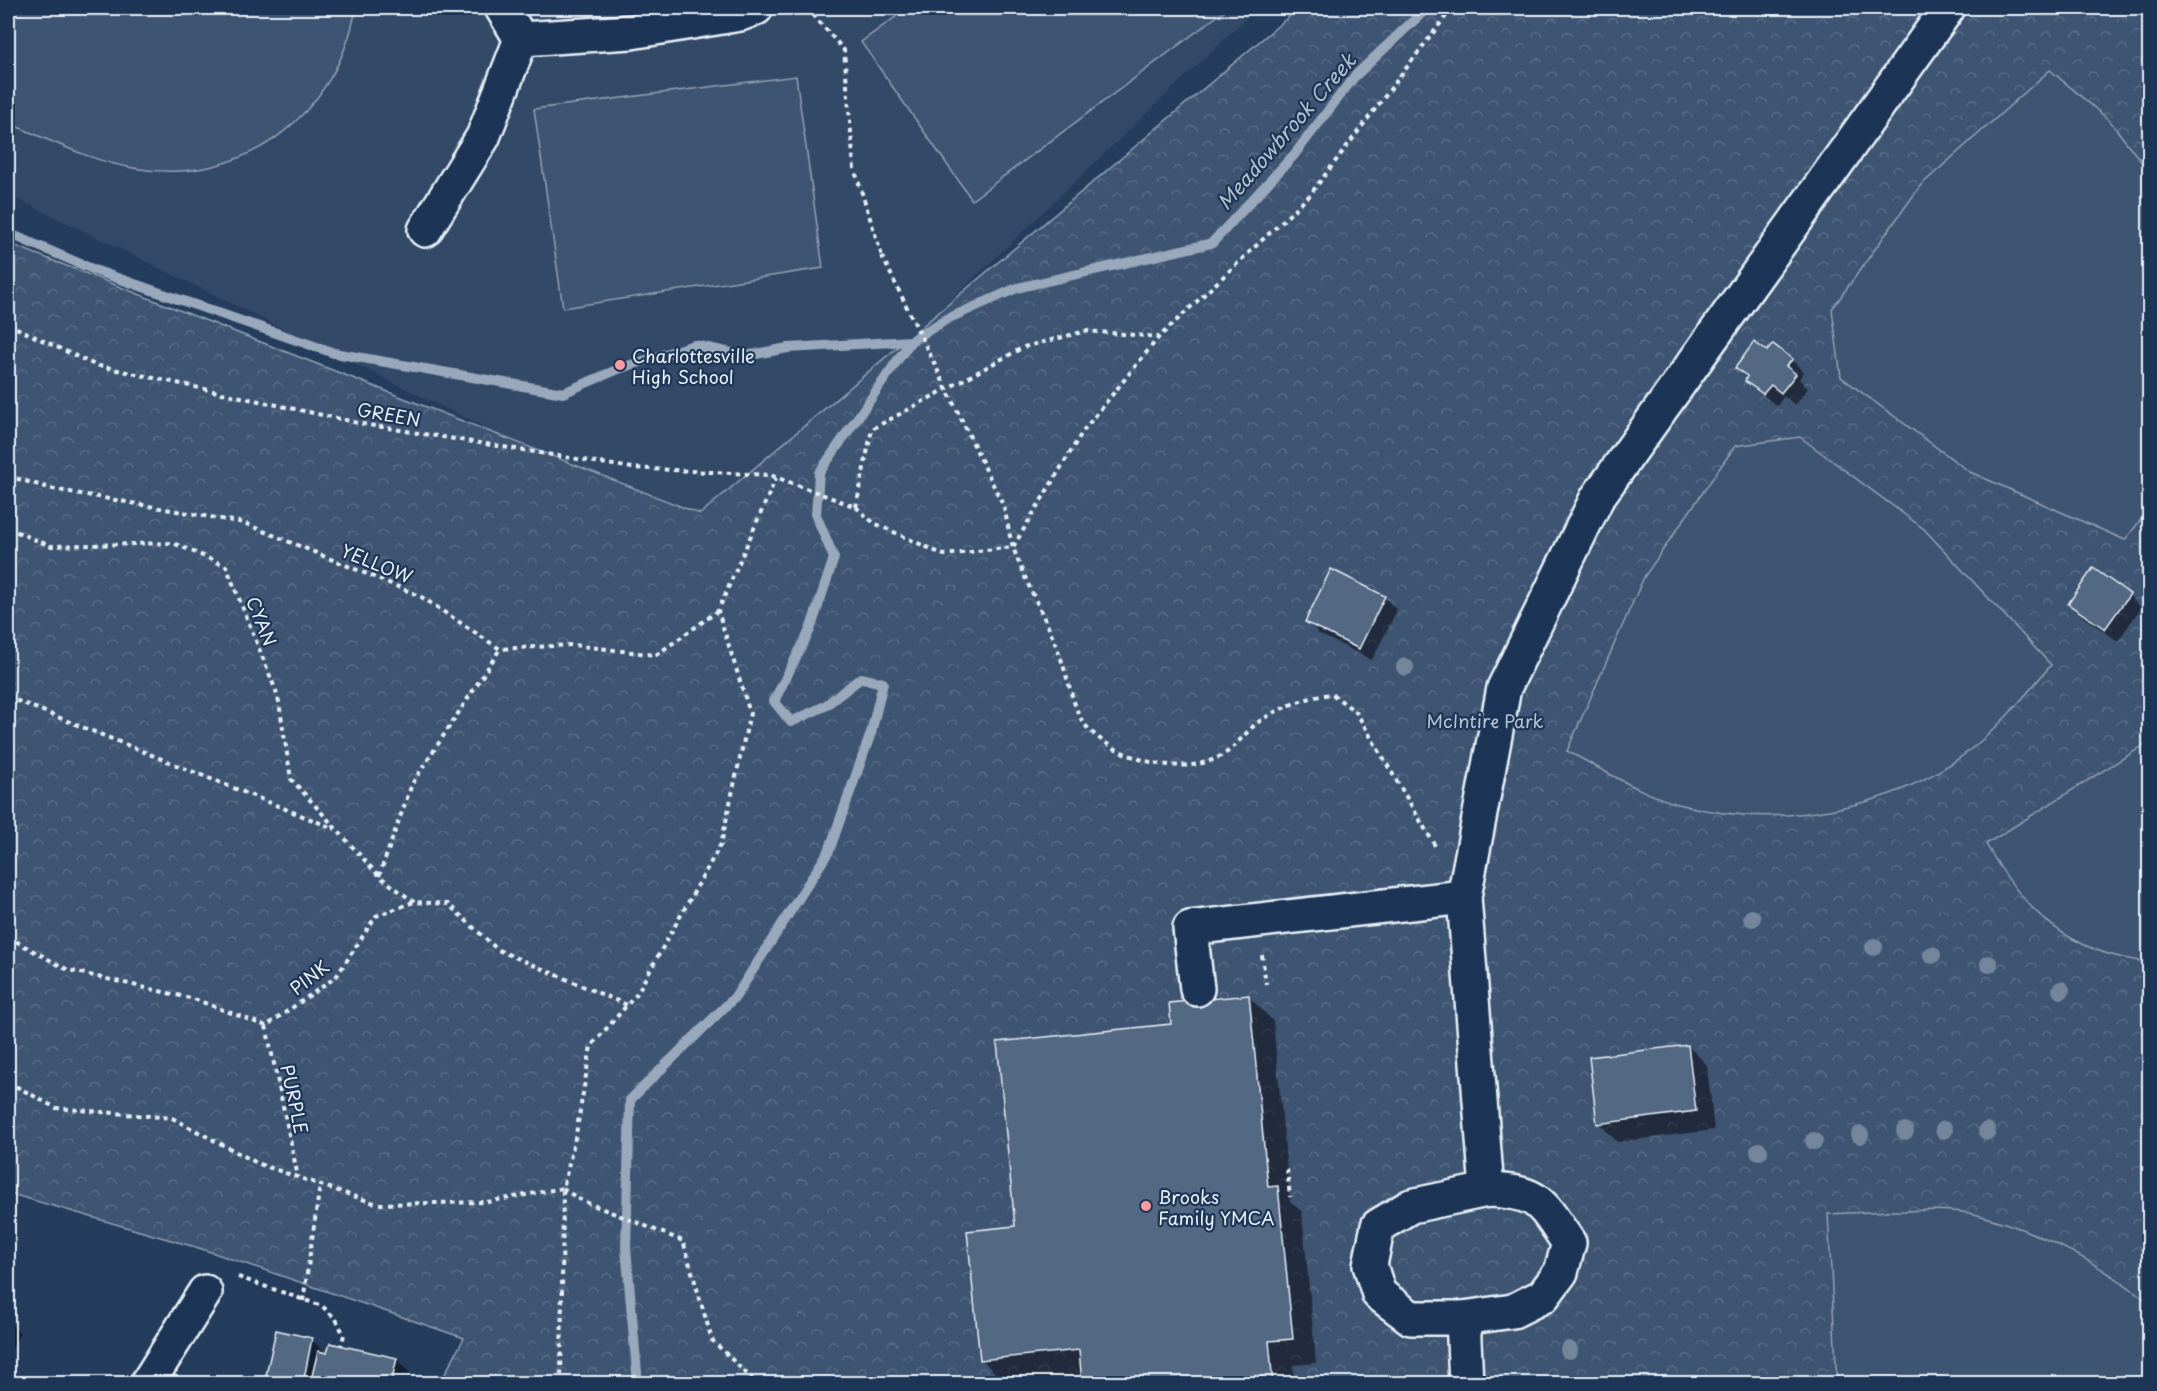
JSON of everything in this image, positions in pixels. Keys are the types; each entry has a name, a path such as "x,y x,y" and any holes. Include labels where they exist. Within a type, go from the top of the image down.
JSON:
{"street":[{"path":"502,8 521,39"},
{"path":"521,39 631,32 740,14 756,8"},
{"path":"1487,1190 1464,897 1504,688 1589,512 1948,8"},
{"path":"425,230 483,137 521,39"},
{"path":"1197,989 1190,928 1464,897"},
{"path":"1487,1190 1514,1191 1539,1200 1569,1243 1561,1272 1543,1296 1513,1311 1463,1318 1411,1318 1379,1294 1370,1265 1378,1226 1411,1206 1487,1190"},
{"path":"147,1383 218,1288"},
{"path":"1463,1318 1466,1383"}],"path":[{"path":"807,8 843,50 854,168 882,256 1004,507 1013,547 1060,654 1083,723 1096,736 1120,751 1146,762 1196,763 1218,758 1241,741 1259,722 1310,697 1332,694 1356,712 1438,850"},
{"path":"1013,547 1083,431 1159,337 1309,196 1452,8"},
{"name":"GREEN","path":"8,324 94,365 363,424 632,468 770,475 856,507 874,523 945,555 1013,547"},
{"path":"856,507 872,429 1024,347 1086,331 1159,337"},
{"name":"YELLOW","path":"8,476 53,489 244,523 420,596 500,649"},
{"path":"379,876 412,784 500,649 573,645 656,655 718,611 776,478"},
{"name":"CYAN","path":"8,528 50,546 173,543 226,566 278,696 291,779 379,876 414,902"},
{"path":"561,1383 563,1188 576,1134 591,1046 636,995 721,844 750,713 718,611"},
{"path":"8,697 337,830"},
{"name":"PINK","path":"266,1026 336,977 376,916 414,902 448,904 498,950 627,1005"},
{"path":"8,937 68,970 194,999 266,1026"},
{"path":"1261,949 1266,984"},
{"name":"PURPLE","path":"266,1026 297,1177"},
{"path":"8,1082 56,1108 172,1118 258,1164 378,1204 487,1202 563,1188 578,1199 683,1240 712,1340 757,1383"},
{"path":"1287,1169 1290,1197"},
{"path":"303,1301 320,1185"},
{"path":"218,1288 236,1277 322,1306 336,1318 344,1335 341,1346"}],"shaded area":[{"name":"Charlottesville High School","path":"8,8 1257,8 705,535 8,194"}],"green space":[{"path":"8,8 356,8 345,46 329,81 306,111 279,136 247,154 212,166 173,171 117,165 69,149 8,123"},
{"path":"908,8 1228,8 972,200 861,42"},
{"name":"McIntire Park","path":"1299,8 2149,8 2149,1383 440,1383 464,1338 202,1249 8,1193 8,243 700,514"},
{"path":"2050,70 2110,121 2149,172 2149,509 2125,540 1970,472 1841,377 1832,309 1921,185"},
{"path":"796,76 823,268 563,308 534,109"},
{"path":"1800,437 1924,529 2051,665 1996,727 1976,745 1945,767 1911,785 1874,799 1836,809 1797,814 1758,815 1719,812 1682,805 1638,789 1567,751 1644,577 1735,446"},
{"path":"2149,742 2149,962 2095,950 2072,939 2052,925 2016,890 1986,844"},
{"path":"1954,1211 1997,1220 2044,1238 2110,1274 2149,1303 2149,1383 1837,1383 1828,1214"}],"building":[{"path":"1754,342 1767,351 1773,344 1793,359 1786,366 1796,374 1781,393 1771,385 1763,394 1745,381 1747,376 1735,368"},
{"path":"2093,568 2130,594 2105,629 2068,604"},
{"path":"1331,569 1385,596 1359,649 1305,622"},
{"name":"Brooks Family YMCA","path":"1249,995 1268,1187 1278,1186 1293,1339 1269,1341 1273,1384 1082,1384 1079,1350 980,1360 967,1231 1015,1226 997,1042 1171,1024 1169,1003"},
{"path":"1688,1045 1696,1111 1597,1124 1589,1057"},
{"path":"276,1330 312,1338 303,1384 264,1384"},
{"path":"330,1343 397,1358 391,1384 310,1384 318,1351 327,1353"}],"waterway":[{"name":"Meadowbrook Creek","path":"638,1384 626,1248 630,1100 736,996 829,851 871,733 883,683 861,678 825,706 791,722 774,701 810,630 834,558 816,515 819,473 911,341 947,319 1017,288 1212,243 1294,155 1354,77 1427,8"},
{"path":"8,233 97,271 334,353 563,393 621,368 694,345 745,356 788,348 911,341"}],"place":[{"name":"Charlottesville High School","path":"620,365"},
{"name":"Brooks Family YMCA","path":"1146,1206"}]}
